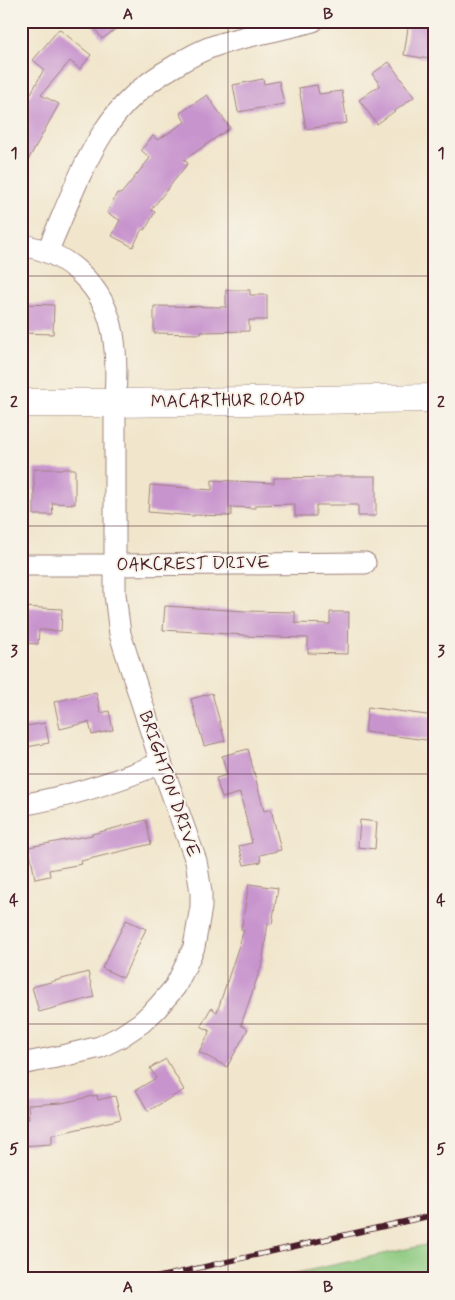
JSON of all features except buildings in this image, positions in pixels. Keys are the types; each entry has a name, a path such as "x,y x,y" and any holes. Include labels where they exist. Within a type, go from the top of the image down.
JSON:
{"street":[{"path":"47,252 88,159 104,130 139,90 157,76 194,54 217,45 313,21"},
{"name":"BRIGHTON DRIVE","path":"21,245 47,252 73,266 93,287 106,309 113,335 116,383 115,594 120,634 161,763 196,861 201,892 201,908 194,946 186,967 175,987 157,1008 141,1023 100,1047 21,1064"},
{"name":"MACARTHUR ROAD","path":"21,403 434,398"},
{"name":"OAKCREST DRIVE","path":"21,565 365,563"},
{"path":"21,805 62,796 132,775 161,763"}],"green space":[{"path":"434,1243 434,1279 269,1279"}],"railway":[{"path":"150,1279 434,1215"}]}
